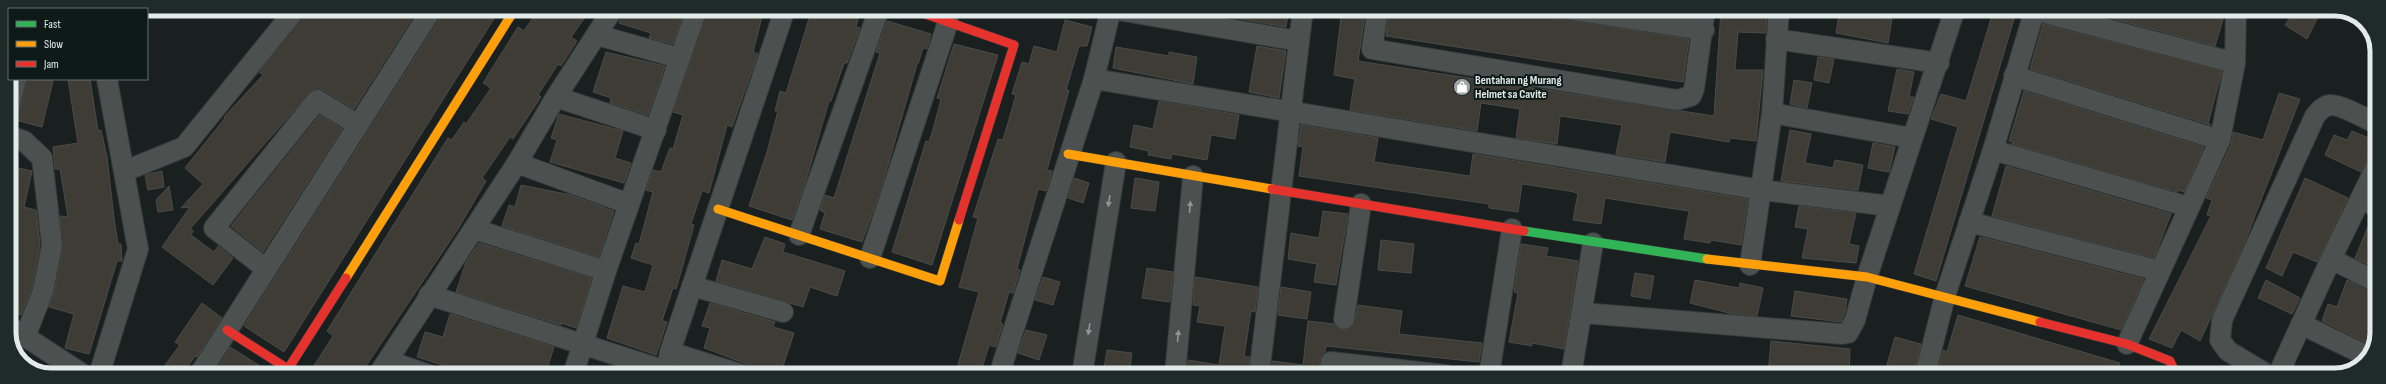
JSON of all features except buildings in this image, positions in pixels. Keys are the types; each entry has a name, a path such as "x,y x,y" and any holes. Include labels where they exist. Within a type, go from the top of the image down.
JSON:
{"street":[{"path":"125,171 184,147 290,16"},
{"path":"203,368 428,16"},
{"path":"289,368 511,16"},
{"path":"383,368 429,295 517,163 556,97 609,16"},
{"path":"576,368 584,345 606,270 694,16"},
{"path":"667,366 692,286 783,16"},
{"path":"799,235 877,16"},
{"path":"718,209 940,281 1014,45 931,16"},
{"path":"1001,368 1068,154 1094,79 1110,16"},
{"path":"1153,16 1299,41"},
{"path":"1260,368 1302,16"},
{"path":"1377,16 1372,49 1676,100 1691,96 1694,89 1704,30 1705,16"},
{"path":"1614,16 1704,30"},
{"path":"1750,265 1772,113 1778,16"},
{"path":"1583,313 1842,334 1848,333 1853,327 1867,277 1912,138 1939,63 1953,16"},
{"path":"1927,368 1945,296 1993,150 2033,16"},
{"path":"2058,16 2235,63"},
{"path":"2127,344 2220,140 2235,63 2236,16"},
{"path":"870,258 948,22"},
{"path":"597,35 679,58"},
{"path":"1776,39 1939,63"},
{"path":"2014,76 2220,140"},
{"path":"1094,79 1762,190 1890,206"},
{"path":"101,368 138,249 107,80"},
{"path":"556,97 656,130"},
{"path":"266,269 214,228 317,100 358,125"},
{"path":"2256,368 2228,351 2220,340 2222,320 2315,116 2320,110 2330,105 2338,106 2370,121"},
{"path":"1772,113 1912,138"},
{"path":"16,138 24,141 42,158 52,245 43,291 17,331 73,368"},
{"path":"1993,150 2189,207"},
{"path":"1068,154 1593,243 1750,265 1867,277 2127,344 2170,361 2173,368"},
{"path":"1083,368 1116,162"},
{"path":"517,163 629,204"},
{"path":"1176,368 1193,176"},
{"path":"2281,368 2331,259 2369,203"},
{"path":"1344,319 1361,204"},
{"path":"1969,222 2160,271"},
{"path":"474,229 606,270"},
{"path":"1490,368 1512,229"},
{"path":"1572,368 1583,313 1593,243"},
{"path":"2331,259 2370,278"},
{"path":"692,286 783,312"},
{"path":"429,295 584,345 667,366 684,368"},
{"path":"2302,324 2362,354"},
{"path":"227,330 286,368"},
{"path":"1330,368 1331,362 1375,368"}],"traffic: fast":[{"path":"1524,231 1707,259"}],"traffic: slow":[{"path":"346,278 511,16"},
{"path":"1068,154 1272,189"},
{"path":"718,209 940,281 959,220"},
{"path":"1707,259 1867,277 2040,322"}],"traffic: jam":[{"path":"931,16 1014,45 959,220"},
{"path":"1272,189 1524,231"},
{"path":"289,368 346,278"},
{"path":"2040,322 2127,344 2170,361 2173,368"},
{"path":"227,330 286,368"}],"place":[{"name":"Bentahan ng Murang Helmet sa Cavite","path":"1462,87"}]}
